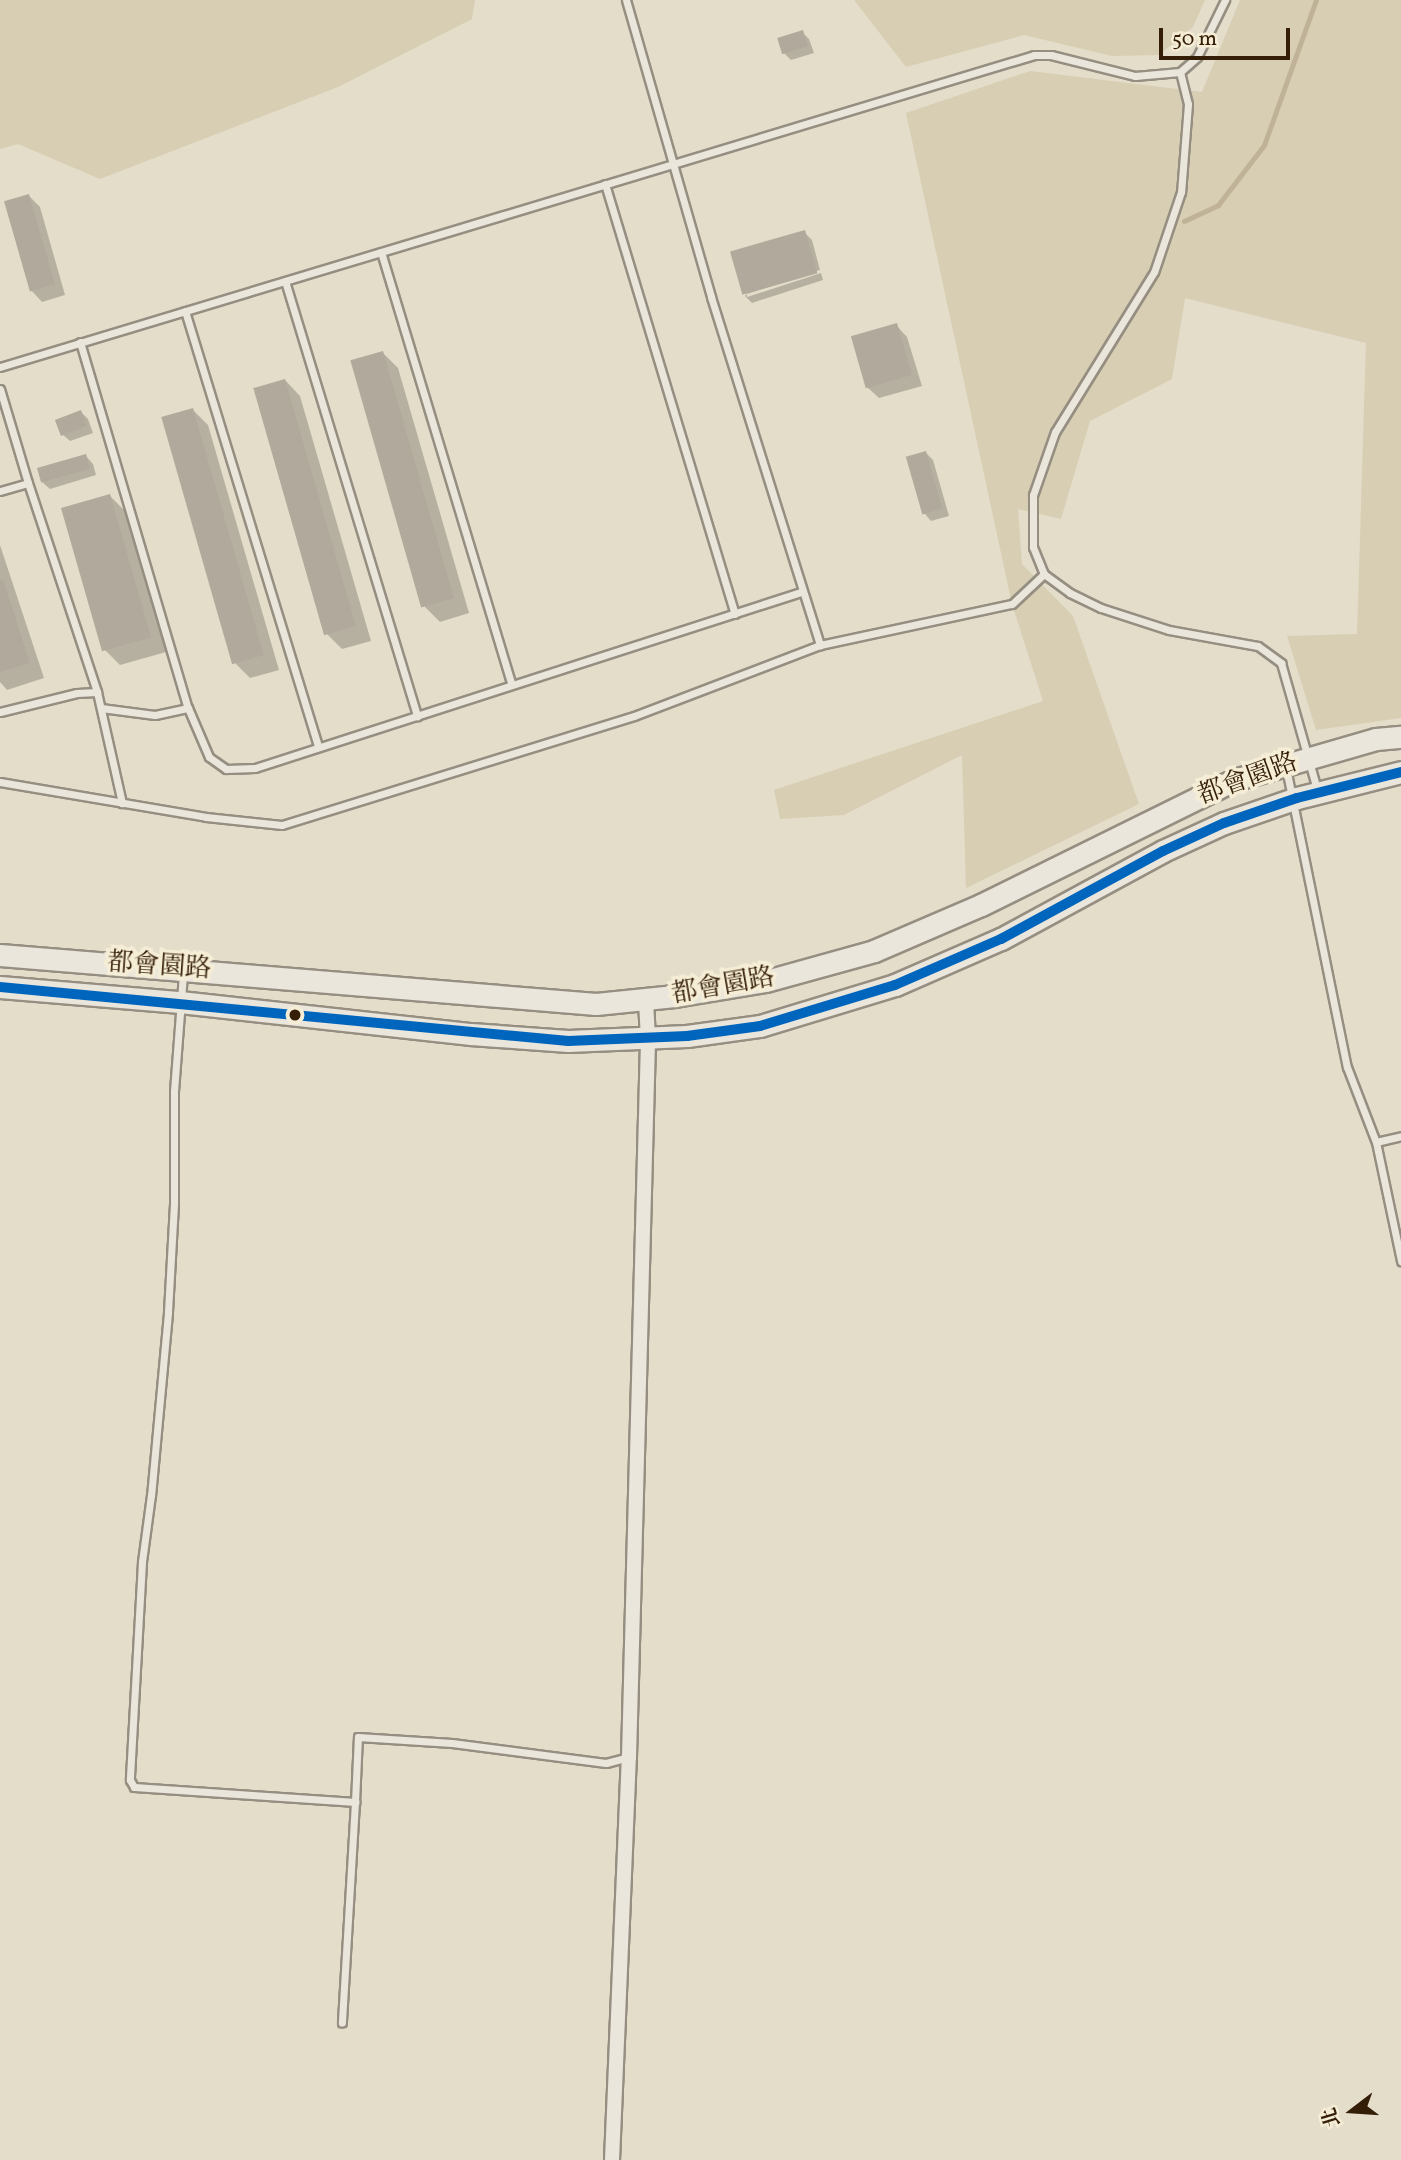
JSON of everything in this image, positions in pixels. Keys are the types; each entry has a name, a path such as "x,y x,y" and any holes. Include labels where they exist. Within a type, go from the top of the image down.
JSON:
{"street":[{"name":"都會園路","path":"0,955 184,968 596,1004 646,1000 766,981 874,951 981,905 1234,780 1376,739 1401,737"},
{"name":"都會園路","path":"0,988 180,1002 471,1034 568,1041 648,1039 760,1026 895,985 1001,939 1163,851 1224,823 1318,792 1401,772"},
{"path":"612,2160 629,1757 648,1039 646,1000"}],"lane":[{"path":"626,0 672,164 794,557 801,592 820,645"},
{"path":"0,367 1034,55 1051,55 1135,76 1180,72 1196,57 1225,0"},
{"path":"1180,72 1188,104 1181,192 1154,271 1061,422 1046,457 1033,495 1033,547 1044,574 1070,593 1101,608 1168,630 1258,646 1281,663 1318,792"},
{"path":"605,184 735,614"},
{"path":"381,252 512,685"},
{"path":"285,281 416,716"},
{"path":"185,311 318,747"},
{"path":"80,342 188,708 209,757 226,769 255,768 801,592"},
{"path":"0,389 28,484 97,692 122,803"},
{"path":"0,491 28,484"},
{"path":"0,782 206,817 282,825 634,716 820,645 1012,604 1044,574"},
{"path":"0,712 77,693 97,692"},
{"path":"101,708 155,715 188,708"},
{"path":"1285,765 1347,1067 1376,1142 1401,1261"},
{"path":"184,968 174,1091 174,1204 168,1312 142,1562 130,1780 134,1787 355,1802"},
{"path":"1376,1142 1401,1136"},
{"path":"342,2023 358,1737 452,1743 606,1763 629,1757"}],"shaded area":[{"path":"0,0 475,0 472,19 338,87 100,179 18,144 0,149"},
{"path":"854,0 1205,0 1193,27 1159,55 1112,56 1024,35 906,67"},
{"path":"1240,0 1401,0 1401,718 1316,730 1287,636 1357,634 1366,343 1185,298 1172,379 1090,421 1061,519 1018,509 1022,564 1073,616 1139,804 966,888 962,755 844,815 780,819 774,790 1043,701 1012,604 906,113 1030,71 1202,92"}],"building":[{"path":"803,30 808,46 782,54 777,38"},
{"path":"29,194 55,284 30,292 4,201"},
{"path":"805,230 817,273 742,295 730,251"},
{"path":"897,323 912,375 866,388 851,336"},
{"path":"383,351 454,598 421,607 350,360"},
{"path":"285,379 356,626 324,635 253,388"},
{"path":"193,408 264,655 232,664 161,417"},
{"path":"81,410 87,426 61,436 55,420"},
{"path":"926,451 943,509 922,514 906,457"},
{"path":"86,454 90,468 41,482 37,468"},
{"path":"110,494 151,637 102,651 61,508"},
{"path":"3,580 30,663 0,672 0,581"}],"waterway":[{"path":"1184,221 1218,205 1264,145 1316,0"}],"transit line":[{"path":"0,987 568,1041 687,1036 760,1026 895,985 1001,939 1163,851 1224,823 1297,798 1401,772"}]}
